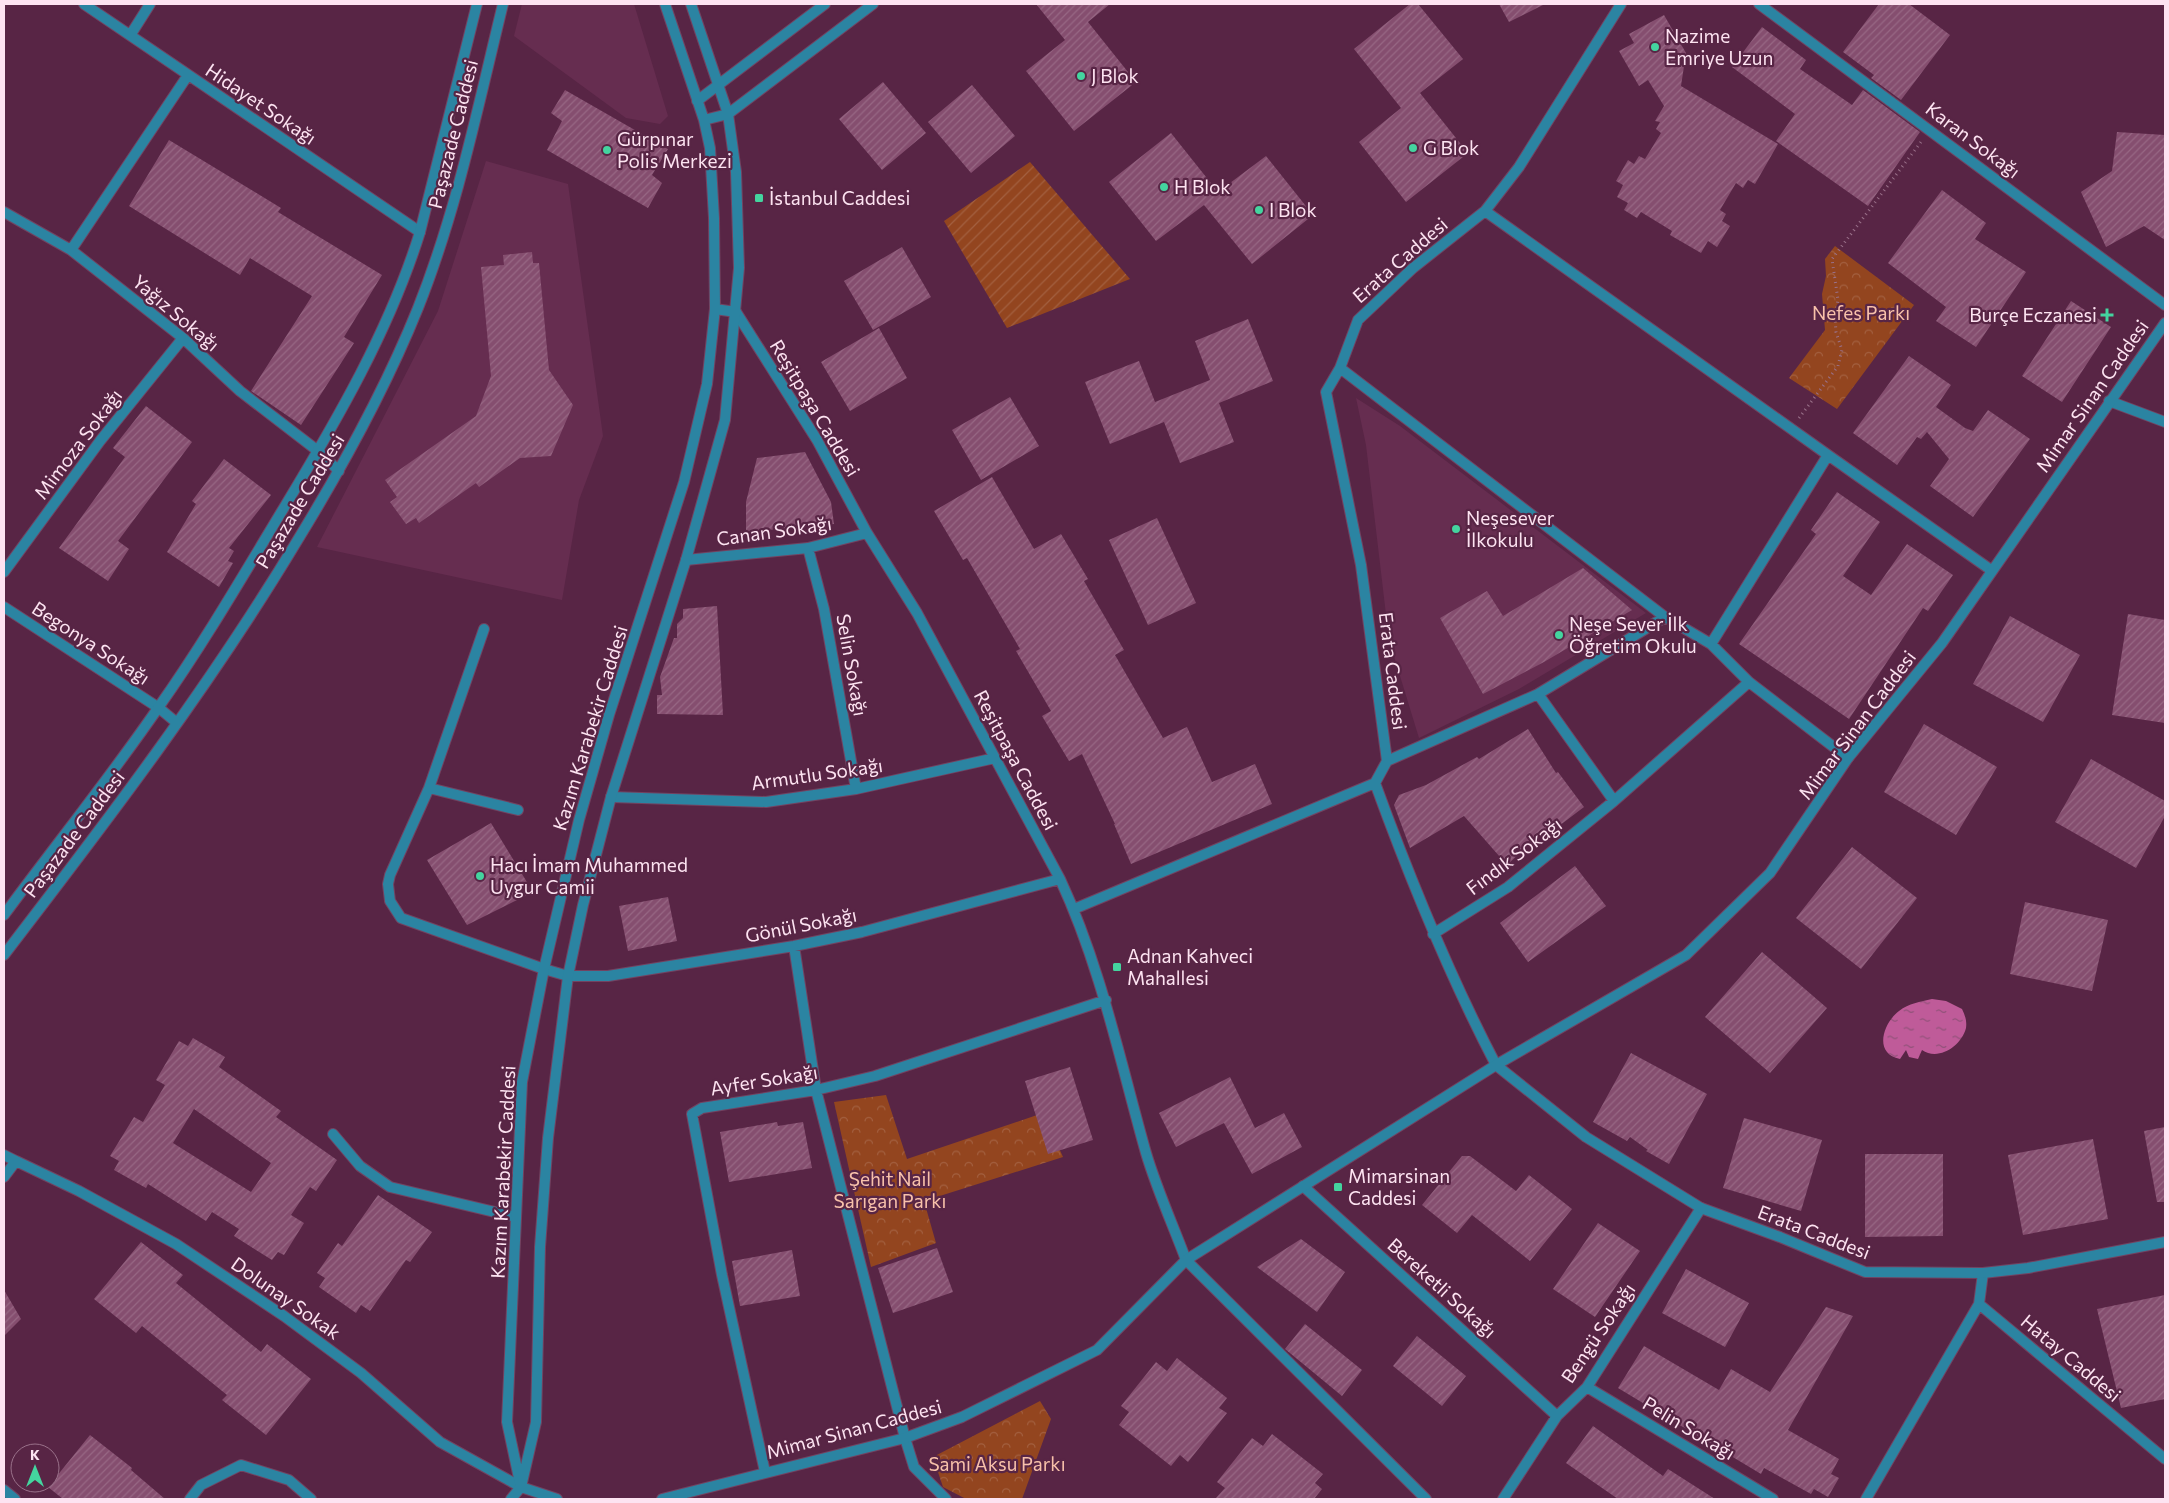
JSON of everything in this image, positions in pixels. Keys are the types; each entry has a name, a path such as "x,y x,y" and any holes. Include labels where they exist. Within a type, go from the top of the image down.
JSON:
{"street":[{"name":"Hidayet Sokağı","path":"84,4 131,34 188,76 420,232"},
{"path":"131,34 150,4"},
{"name":"Paşazade Caddesi","path":"4,915 158,708 238,584 318,451 371,350 409,268 420,232 477,4"},
{"name":"Paşazade Caddesi","path":"4,955 125,797 177,723 264,596 340,472 378,398 417,310 443,240 463,171 503,4"},
{"name":"Kazım Karabekir Caddesi","path":"521,1487 507,1422 522,1082 544,969 579,820 609,715 684,482 707,384 715,309 714,186 710,148 704,120 665,4"},
{"path":"510,1499 521,1487 536,1422 540,1247 548,1138 568,976 583,905 611,797 686,560 725,420 739,268 736,172 728,114 691,4"},
{"path":"697,101 720,86 824,4"},
{"path":"704,120 728,114 873,4"},
{"name":"Erata Caddesi","path":"1387,762 1361,565 1326,392 1340,368 1358,320 1413,268 1485,211 1520,167 1621,4"},
{"name":"Karan Sokağı","path":"1759,4 2165,305"},
{"path":"71,250 188,76"},
{"path":"1485,211 1991,570"},
{"name":"Yağız Sokağı","path":"4,212 71,250 183,338 240,391 318,451 340,472"},
{"path":"715,309 736,312"},
{"name":"Reşitpaşa Caddesi","path":"736,312 818,440 867,533 917,613 1060,878 1074,909 1106,1000 1147,1155 1186,1260"},
{"name":"Mimar Sinan Caddesi","path":"662,1499 905,1438 962,1417 1097,1350 1186,1260 1496,1065 1686,955 1770,873 1848,758 1942,643 2108,401 2165,323"},
{"name":"Mimoza Sokağı","path":"4,572 100,441 183,338"},
{"path":"1340,368 1665,617 1711,644 1749,682 1848,758"},
{"path":"2108,401 2165,422"},
{"path":"1711,644 1828,455"},
{"name":"Canan Sokağı","path":"686,560 808,548 867,533"},
{"name":"Selin Sokağı","path":"808,548 824,609 856,789"},
{"name":"Begonya Sokağı","path":"4,607 158,708 177,723"},
{"path":"1074,909 1375,783 1387,762 1538,694 1665,617"},
{"name":"Gönül Sokağı","path":"484,629 429,788 390,875 388,893 395,910 402,918 568,976 608,976 794,946 862,932 1060,878"},
{"name":"Fındık Sokağı","path":"1433,934 1508,887 1614,802 1749,682"},
{"path":"1538,694 1614,802"},
{"name":"Armutlu Sokağı","path":"611,797 766,802 856,789 995,758"},
{"path":"1375,783 1433,934 1466,1007 1496,1065"},
{"path":"429,788 518,810"},
{"path":"794,946 816,1090 905,1438 914,1467 946,1499"},
{"name":"Ayfer Sokağı","path":"765,1472 722,1274 692,1114 702,1108 816,1090 875,1076 1106,1000"},
{"name":"Erata Caddesi","path":"1496,1065 1586,1137 1701,1208 1780,1237 1865,1272 1983,1273 2028,1268 2165,1242"},
{"path":"333,1134 360,1166 390,1187 516,1217"},
{"name":"Dolunay Sokak","path":"4,1155 79,1191 176,1244 307,1333 361,1373 440,1442 521,1487"},
{"path":"4,1177 16,1161"},
{"name":"Bereketli Sokağı","path":"1303,1186 1557,1416"},
{"name":"Bengü Sokağı","path":"1503,1499 1557,1416 1587,1386 1701,1208"},
{"path":"1186,1260 1426,1499"},
{"path":"1866,1499 1979,1304 1983,1273"},
{"name":"Hatay Caddesi","path":"1979,1304 2165,1459"},
{"name":"Pelin Sokağı","path":"1587,1386 1773,1499"},
{"path":"190,1499 201,1486 241,1465 288,1480 311,1499"},
{"path":"521,1487 557,1499"},
{"path":"4,1490 15,1499"}],"path":[{"path":"1790,428 1825,386 1838,366 1842,350 1834,318 1838,300 1832,259 1930,131"}],"shaded area":[{"path":"522,4 634,4 668,116 660,124 626,118 514,36"},
{"path":"486,161 568,184 603,436 579,500 562,600 317,547 438,311"},
{"name":"Neşesever İlkokulu","path":"1356,398 1400,426 1646,613 1519,689 1419,738 1389,640 1366,445"}],"green space":[{"path":"1030,162 1130,279 1007,328 944,221"},
{"name":"Nefes Parkı","path":"1835,246 1914,305 1837,409 1789,378 1825,330 1822,294 1826,276 1825,259"},
{"name":"Şehit Nail Sarıgan Parkı","path":"886,1095 907,1159 1043,1113 1063,1157 924,1201 936,1243 871,1267 834,1102"},
{"name":"Sami Aksu Parkı","path":"1040,1401 1051,1419 1022,1499 966,1499 943,1487 933,1457"}],"water":[{"path":"1932,999 1946,1001 1962,1009 1966,1028 1959,1041 1942,1053 1928,1053 1922,1050 1918,1059 1909,1057 1906,1050 1900,1059 1892,1056 1886,1051 1883,1038 1893,1016 1907,1006"}],"building":[{"name":"J Blok","path":"1036,4 1110,4 1088,22 1136,82 1074,131 1026,71 1065,40"},
{"path":"1410,4 1418,4 1463,59 1420,93 1468,153 1406,202 1359,142 1401,108 1354,49"},
{"path":"1499,4 1545,4 1509,22"},
{"path":"1879,4 1909,4 1950,35 1901,100 1871,78 1874,75 1843,52"},
{"path":"1664,15 1686,53 1681,86 1778,144 1755,184 1748,180 1743,188 1736,183 1720,210 1726,214 1722,221 1730,226 1717,247 1708,241 1701,253 1670,235 1672,231 1641,212 1637,218 1624,210 1628,203 1617,197 1623,185 1616,181 1628,160 1634,164 1639,156 1645,159 1661,133 1656,129 1660,122 1655,121 1664,106 1648,80 1639,86 1619,51 1634,43 1629,34"},
{"path":"1762,27 1806,60 1800,69 1852,105 1863,90 1920,132 1868,206 1776,141 1795,114 1732,67"},
{"path":"883,82 926,133 882,170 839,119"},
{"path":"972,85 1015,136 971,173 928,122"},
{"name":"Gürpınar Polis Merkezi","path":"565,90 668,149 652,175 662,183 648,208 547,150 562,121 551,113"},
{"path":"2117,132 2165,135 2165,240 2144,226 2106,247 2081,192 2112,171"},
{"path":"1171,133 1218,192 1266,156 1313,215 1252,264 1204,205 1156,241 1109,182"},
{"path":"169,140 281,208 278,212 382,275 344,337 354,343 301,425 251,391 312,296 250,258 240,275 129,206"},
{"path":"1942,190 1986,223 1975,239 2026,272 1976,347 1936,321 1946,307 1888,263"},
{"path":"902,247 931,297 873,330 844,281"},
{"path":"532,252 533,263 539,263 549,370 573,405 551,456 520,458 479,487 476,483 419,523 416,518 406,524 390,502 397,497 385,480 476,416 491,376 481,267 504,265 503,255"},
{"path":"2071,301 2111,327 2062,402 2022,376"},
{"path":"1248,319 1273,381 1219,403 1234,442 1180,463 1164,422 1110,444 1085,382 1139,361 1155,402 1210,380 1195,341"},
{"path":"879,328 907,378 850,411 821,362"},
{"path":"1909,356 1951,385 1936,407 1965,428 1973,431 1988,410 2030,439 1973,517 1930,486 1949,459 1927,432 1921,439 1917,437 1897,465 1853,433"},
{"path":"1010,397 1039,446 981,480 952,430"},
{"path":"146,406 192,442 118,541 129,549 108,581 59,548 125,457 113,448"},
{"path":"805,452 831,502 834,524 746,532 746,502 757,458"},
{"path":"224,459 271,495 229,548 234,551 228,561 233,563 219,587 167,552 196,504 192,501"},
{"path":"992,477 1034,549 1061,534 1088,579 1084,581 1124,650 1115,655 1163,738 1187,727 1212,782 1255,764 1272,804 1131,864 1115,824 1082,754 1069,761 1042,716 1051,711 1016,651 1020,649 967,558 963,560 934,511"},
{"path":"1837,492 1880,522 1843,576 1871,595 1907,544 1953,575 1928,611 1923,608 1849,719 1739,644 1816,534 1811,530"},
{"path":"1157,518 1196,603 1148,625 1109,540"},
{"path":"1583,568 1632,610 1544,662 1483,694 1440,618 1487,591 1503,616"},
{"path":"717,606 723,715 657,714 657,695 662,695 660,677 674,638 677,638 677,624 683,618 683,609"},
{"path":"2128,614 2165,620 2165,723 2112,715"},
{"path":"2010,616 2080,655 2043,722 1973,684"},
{"path":"1924,724 1997,767 1956,835 1884,792"},
{"path":"1528,729 1556,773 1558,772 1584,807 1547,835 1544,831 1507,865 1464,816 1410,848 1394,805 1399,795 1426,785 1477,757 1479,759"},
{"path":"2091,759 2165,801 2165,816 2136,868 2055,822"},
{"name":"Hacı İmam Muhammed Uygur Camii","path":"491,823 533,892 467,925 427,860"},
{"path":"1852,847 1917,898 1861,969 1796,918"},
{"path":"1575,866 1606,906 1528,962 1500,923"},
{"path":"668,897 677,941 628,951 619,906"},
{"path":"2025,902 2108,920 2092,991 2010,974"},
{"path":"1762,952 1827,1008 1770,1073 1705,1017"},
{"path":"193,1038 225,1057 219,1067 281,1111 276,1117 337,1160 316,1191 310,1187 291,1215 304,1223 284,1255 278,1252 272,1260 234,1236 239,1229 212,1212 206,1221 148,1184 146,1188 114,1170 119,1161 110,1156 134,1117 143,1122 165,1085 156,1080 179,1041 188,1046","holes":["194,1109 271,1163 251,1192 173,1143"]},
{"path":"1631,1053 1707,1094 1669,1164 1646,1151 1648,1150 1630,1137 1627,1141 1593,1122"},
{"path":"1070,1067 1093,1140 1048,1154 1025,1081"},
{"path":"1230,1077 1255,1128 1284,1113 1302,1147 1252,1174 1224,1123 1176,1147 1159,1113"},
{"path":"1744,1118 1822,1140 1801,1211 1723,1188"},
{"path":"777,1122 778,1126 803,1122 812,1168 729,1182 720,1132"},
{"path":"2165,1127 2165,1202 2157,1202 2144,1131"},
{"path":"2093,1139 2108,1219 2023,1235 2008,1155"},
{"path":"1865,1154 1943,1154 1943,1236 1865,1237"},
{"path":"1462,1156 1470,1156 1516,1191 1529,1175 1572,1209 1530,1261 1472,1215 1457,1233 1422,1205"},
{"path":"378,1195 432,1232 410,1262 406,1260 370,1311 361,1305 356,1313 319,1287 325,1278 317,1273 338,1243 342,1246"},
{"path":"1598,1223 1640,1251 1595,1317 1553,1289"},
{"path":"1301,1239 1345,1272 1317,1312 1257,1267"},
{"path":"141,1242 183,1275 176,1283 261,1352 267,1344 311,1379 266,1435 222,1400 227,1395 142,1326 136,1333 94,1299"},
{"path":"937,1248 953,1292 893,1313 878,1268"},
{"path":"792,1250 800,1296 740,1306 732,1261"},
{"path":"1686,1269 1749,1303 1725,1347 1662,1313"},
{"path":"4,1290 21,1319 4,1336"},
{"path":"2165,1295 2165,1399 2121,1408 2097,1309"},
{"path":"1826,1307 1853,1316 1788,1430 1839,1459 1831,1474 1839,1478 1828,1497 1814,1489 1811,1494 1764,1468 1761,1474 1618,1388 1644,1346 1719,1390 1731,1369 1770,1392"},
{"path":"1305,1324 1362,1370 1342,1396 1285,1349"},
{"path":"1417,1336 1466,1376 1442,1406 1393,1366"},
{"path":"1177,1358 1227,1398 1219,1408 1227,1413 1188,1462 1180,1455 1171,1466 1119,1425 1129,1412 1121,1406 1156,1362 1167,1371"},
{"path":"1593,1426 1663,1476 1668,1469 1715,1499 1618,1499 1566,1463"},
{"path":"1272,1434 1323,1474 1315,1483 1322,1489 1314,1499 1215,1499 1225,1488 1217,1482 1252,1438 1263,1446"},
{"path":"90,1435 132,1468 131,1470 165,1499 63,1499 56,1493 60,1493 60,1472"}],"place":[{"name":"Nazime Emriye Uzun","path":"1655,47"},
{"name":"J Blok","path":"1081,76"},
{"name":"G Blok","path":"1413,148"},
{"name":"Gürpınar Polis Merkezi","path":"607,150"},
{"name":"H Blok","path":"1164,187"},
{"name":"İstanbul Caddesi","path":"759,198"},
{"name":"I Blok","path":"1259,210"},
{"name":"Burçe Eczanesi","path":"2107,315"},
{"name":"Neşesever İlkokulu","path":"1456,529"},
{"name":"Neşe Sever İlk Öğretim Okulu","path":"1559,635"},
{"name":"Hacı İmam Muhammed Uygur Camii","path":"480,876"},
{"name":"Adnan Kahveci Mahallesi","path":"1117,967"},
{"name":"Mimarsinan Caddesi","path":"1338,1187"}]}
